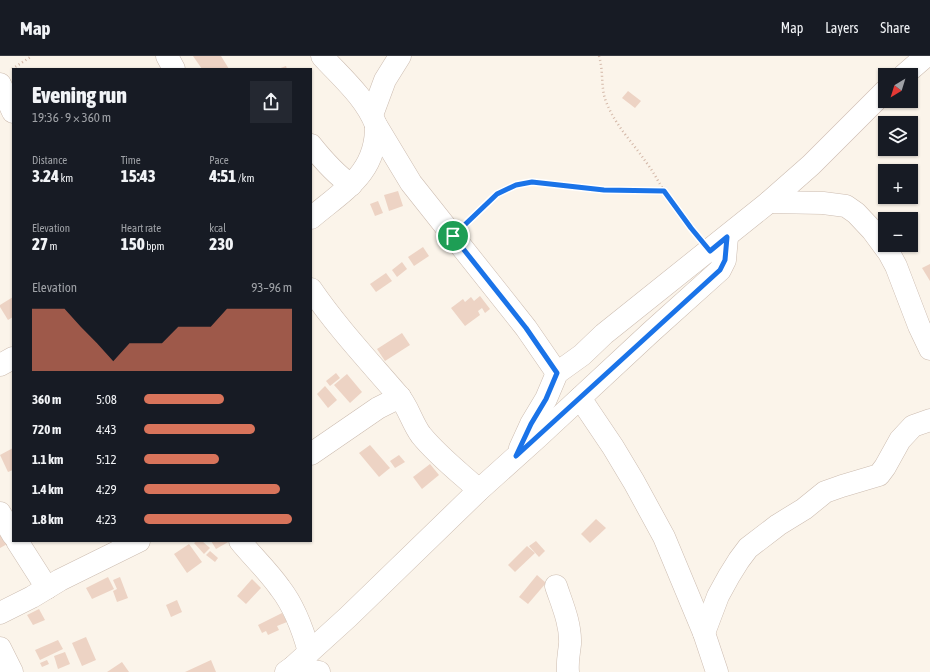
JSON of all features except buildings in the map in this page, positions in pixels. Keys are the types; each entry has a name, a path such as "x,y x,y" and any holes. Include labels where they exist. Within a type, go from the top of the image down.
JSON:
{"street":[{"path":"167,56 173,68"},
{"path":"322,56 357,92 411,184 526,328 557,373"},
{"path":"312,217 351,185 364,170 369,161 377,136 374,120 385,80 400,56"},
{"path":"912,68 926,56"},
{"path":"0,84 12,110"},
{"path":"516,456 531,424 546,399 557,373 582,355 610,329 710,251 769,202 811,165 878,98"},
{"path":"312,146 330,168 351,185"},
{"path":"769,202 823,203 846,206 856,213 889,253 896,266 930,349"},
{"path":"290,670 348,617 479,490 720,270 725,260 727,237"},
{"path":"312,290 328,314 400,397 420,433 436,452 479,490"},
{"path":"0,364 12,358"},
{"path":"312,453 378,408 400,397"},
{"path":"580,398 613,447 664,537 704,633 717,672"},
{"path":"704,633 718,596 729,576 748,548 778,525 804,509 825,492 879,474 885,467 900,440 913,426 930,420"},
{"path":"0,513 12,533"},
{"path":"18,542 47,588"},
{"path":"0,613 60,580 137,542"},
{"path":"241,542 281,588 290,603 309,652"},
{"path":"556,586 569,630 570,645 567,660 568,672"},
{"path":"0,648 12,672"},
{"path":"290,670 319,672"}],"path":[{"path":"13,68 32,56"},
{"path":"599,56 603,74 603,90 611,113 619,127 648,163 664,191 710,251"},
{"path":"0,84 12,69"},
{"path":"453,236 497,194 516,185 532,182 604,190 664,191"}],"route":[{"path":"532,182 604,190 664,191 677,210 710,251 727,237 727,249 725,260 720,270 516,456 531,424 546,399 557,373 526,328 453,236 497,194 516,185 532,182"}]}
